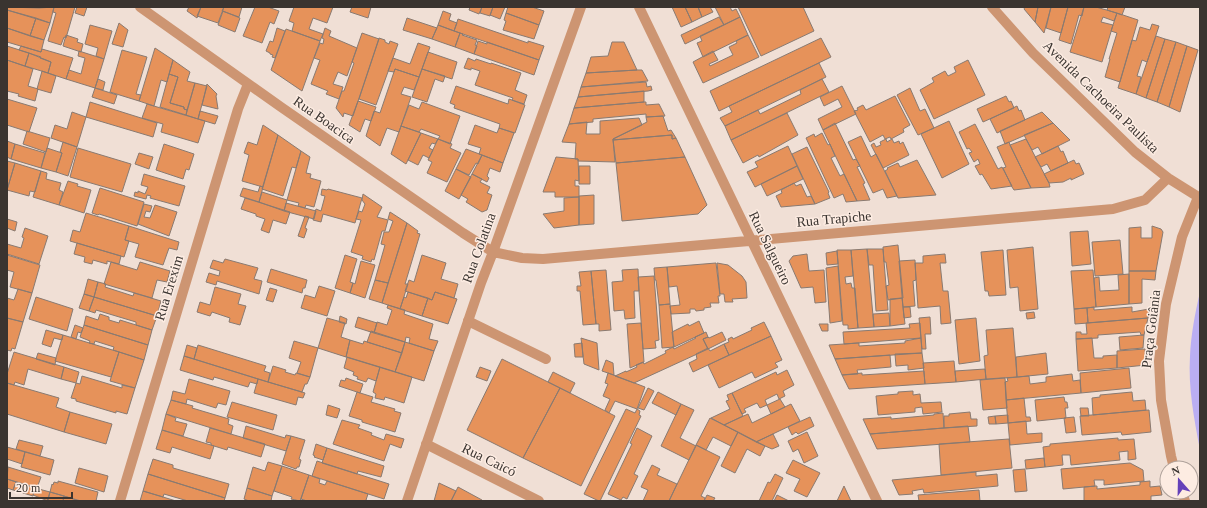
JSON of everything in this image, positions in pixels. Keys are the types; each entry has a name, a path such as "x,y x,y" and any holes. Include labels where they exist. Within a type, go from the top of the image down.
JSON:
{"street":[{"name":"Rua Boacica","path":"140,7 248,84 463,233 493,252"},
{"name":"Rua Colatina","path":"407,501 481,283 581,7"},
{"name":"Rua Salgueiro","path":"639,7 877,501"},
{"name":"Avenida Cachoeira Paulista","path":"992,7 1033,53 1135,152 1168,178 1199,197"},
{"name":"Rua Erexim","path":"120,501 231,132 248,84"},
{"name":"Rua Trapiche","path":"493,252 522,258 543,259 1113,209 1145,200 1168,178"},
{"name":"Praça Goiânia","path":"1172,460 1161,400 1159,361 1166,304 1180,244 1199,197"},
{"path":"468,321 546,360"},
{"name":"Rua Caicó","path":"426,444 539,501"}],"shaded area":[{"path":"1200,292 1200,450 1192,403 1190,368 1192,332"}],"building":[{"path":"7,7 54,7 50,23 7,10"},
{"path":"54,7 75,7 66,38 64,37 61,45 48,41 56,13 53,12"},
{"path":"77,7 87,7 84,16 75,13"},
{"path":"189,7 201,7 197,18 187,11"},
{"path":"201,7 224,7 218,23 197,16"},
{"path":"224,7 242,7 239,17 222,11"},
{"path":"255,7 268,7 279,11 274,24 270,22 262,43 243,36"},
{"path":"294,7 333,7 327,23 313,18 309,29 323,34 320,41 292,31 294,23 289,21"},
{"path":"352,7 371,7 368,18 350,12"},
{"path":"470,7 482,7 479,14 469,10"},
{"path":"482,7 493,7 490,16 480,13"},
{"path":"493,7 505,7 500,19 490,15"},
{"path":"508,7 532,7 544,11 539,25 506,13"},
{"path":"672,7 685,7 692,22 681,27"},
{"path":"685,7 698,7 702,17 692,22"},
{"path":"698,7 710,7 713,12 702,17"},
{"path":"715,7 730,7 732,11 736,9 740,17 724,25"},
{"path":"738,7 803,7 814,31 761,56"},
{"path":"1025,7 1038,7 1035,22 1024,9"},
{"path":"1038,7 1051,7 1044,33 1035,22"},
{"path":"1051,7 1068,7 1061,33 1046,28"},
{"path":"1068,7 1084,7 1082,16 1079,15 1071,44 1059,40"},
{"path":"1084,7 1096,7 1117,13 1114,21 1103,17 1101,22 1113,25 1102,62 1070,52"},
{"path":"1108,7 1125,7 1122,15 1107,10"},
{"path":"7,10 36,18 30,36 7,28"},
{"path":"223,11 240,18 235,32 218,25"},
{"path":"443,11 451,14 449,20 457,23 454,31 438,25"},
{"path":"506,13 539,25 534,39 503,30 506,21 504,20"},
{"path":"1117,13 1138,20 1120,82 1105,77 1117,33 1111,31"},
{"path":"719,17 724,25 685,44 681,35"},
{"path":"740,17 748,35 703,57 697,43 702,41 700,36"},
{"path":"36,18 50,23 44,40 30,36"},
{"path":"407,18 437,28 432,39 403,30"},
{"path":"458,19 528,43 528,41 544,46 539,60 454,31"},
{"path":"119,23 128,30 123,47 112,44"},
{"path":"1152,24 1159,26 1147,62 1142,60 1137,76 1141,77 1136,94 1118,88 1132,40 1136,41 1140,27 1150,30"},
{"path":"90,25 112,31 104,59 96,56 98,48 85,44"},
{"path":"438,25 460,33 455,47 432,39"},
{"path":"7,28 44,40 41,52 7,42"},
{"path":"277,28 285,31 275,58 266,51 270,41 273,42"},
{"path":"325,28 331,31 329,36 357,48 347,76 338,72 333,84 343,87 339,99 326,94 328,91 311,84 320,60 314,58 320,43 323,44 324,39 322,38"},
{"path":"286,29 320,41 302,91 271,70"},
{"path":"362,33 379,39 353,116 344,113 343,117 336,108 354,63 352,62"},
{"path":"460,33 477,40 475,45 477,46 474,54 455,47"},
{"path":"66,35 78,39 77,42 83,44 81,52 63,46"},
{"path":"748,35 759,57 703,83 693,62 713,51 718,60 709,64 710,66 733,55 729,47 737,43 736,41"},
{"path":"1156,36 1165,39 1146,98 1136,94"},
{"path":"379,38 385,40 385,42 389,44 390,41 398,44 376,105 359,99"},
{"path":"821,38 831,57 719,111 710,91"},
{"path":"1165,39 1176,42 1157,102 1146,98"},
{"path":"478,41 487,44 487,42 539,60 534,75 474,54"},
{"path":"612,42 624,42 637,70 586,73 591,57 608,56"},
{"path":"1176,42 1187,46 1169,107 1157,102"},
{"path":"418,43 430,47 419,77 395,69 394,72 388,71 393,58 410,64"},
{"path":"7,46 29,53 25,66 7,60"},
{"path":"21,46 41,52 42,49 73,58 66,79 48,73 51,62 19,50"},
{"path":"1187,46 1198,50 1180,112 1169,107"},
{"path":"155,48 173,60 167,82 161,80 154,106 139,101"},
{"path":"122,50 147,57 136,94 141,95 139,101 110,92"},
{"path":"79,51 104,59 95,88 66,79 69,70 81,74 85,58 78,56"},
{"path":"428,52 457,62 452,79 422,69"},
{"path":"29,53 51,62 48,73 25,66"},
{"path":"468,58 475,61 476,59 491,63 521,73 515,90 527,95 524,104 512,100 513,98 475,85 480,71 471,68 471,70 464,68"},
{"path":"7,60 33,69 28,86 38,89 35,101 18,96 19,94 7,91"},
{"path":"173,60 190,72 187,81 195,83 187,110 184,109 184,107 170,103 178,77 169,74"},
{"path":"968,60 985,95 934,119 920,90 934,82 932,78 945,71 948,76 956,72 954,67"},
{"path":"819,63 826,77 725,126 720,118 732,112 729,106"},
{"path":"395,69 419,77 414,90 404,87 401,94 411,97 399,132 387,128 380,146 366,136 374,111 380,113"},
{"path":"422,69 445,76 443,82 435,79 427,102 412,97"},
{"path":"642,70 648,81 581,87 586,73"},
{"path":"42,71 56,76 51,93 37,89"},
{"path":"169,74 178,77 170,103 184,107 184,109 187,110 186,115 160,107"},
{"path":"98,79 105,82 103,90 95,88"},
{"path":"822,79 829,92 731,140 725,126 758,110 760,114 801,94 800,90"},
{"path":"646,82 647,87 651,86 652,90 578,97 581,87"},
{"path":"195,83 207,86 198,119 186,115"},
{"path":"207,84 217,94 218,109 202,105"},
{"path":"456,86 508,104 509,99 525,105 515,133 499,128 500,124 454,108 455,105 450,103"},
{"path":"842,86 856,114 823,130 818,119 842,107 838,99 824,106 820,97"},
{"path":"95,88 117,95 114,104 92,97"},
{"path":"910,88 920,111 925,109 934,128 918,135 897,95"},
{"path":"644,91 644,102 574,108 578,97"},
{"path":"895,96 910,125 903,129 904,132 891,139 890,137 885,139 883,135 870,142 854,111 858,110 857,108 863,105 866,110"},
{"path":"1006,96 1009,102 1011,101 1014,108 983,122 977,109"},
{"path":"7,99 37,108 29,132 7,125"},
{"path":"358,101 376,107 371,121 365,119 360,132 349,125"},
{"path":"90,102 157,123 153,137 86,117"},
{"path":"422,102 460,116 450,144 438,139 440,136 421,129 419,132 401,126 409,105 419,109"},
{"path":"646,102 646,105 659,104 665,116 646,117 646,114 593,119 593,122 569,124 574,108"},
{"path":"147,104 205,121 198,143 161,132 163,124 142,118"},
{"path":"1017,106 1019,111 1021,110 1025,120 997,133 990,119"},
{"path":"200,111 218,116 215,124 198,119"},
{"path":"72,112 86,117 77,147 51,138 55,125 67,129"},
{"path":"1042,112 1053,123 1005,144 1000,131"},
{"path":"787,113 798,135 759,157 758,155 743,163 731,140"},
{"path":"663,116 668,131 671,130 676,138 672,139 672,135 613,140 647,122 646,117"},
{"path":"639,118 642,125 613,139 615,162 578,161 578,159 575,159 576,143 562,142 569,124 587,122 586,134 600,134 600,121"},
{"path":"949,121 969,164 942,178 921,134"},
{"path":"835,123 853,160 856,159 860,166 857,167 865,183 863,184 870,200 857,201 823,130"},
{"path":"1053,123 1070,140 1042,154 1038,147 1032,150 1024,135"},
{"path":"975,124 998,169 1002,167 1012,186 991,189 982,174 980,175 975,166 980,164 978,159 974,162 969,153 972,152 969,148 967,149 959,132"},
{"path":"263,125 278,135 263,187 242,181 249,155 244,153 248,142 257,145"},
{"path":"475,125 497,133 499,128 514,133 503,163 479,154 481,148 468,144"},
{"path":"401,126 421,133 406,164 391,154"},
{"path":"27,131 50,138 46,152 23,144"},
{"path":"421,133 438,139 435,144 432,143 429,148 433,150 429,158 423,155 418,165 408,160"},
{"path":"822,133 828,145 830,144 835,156 831,158 840,176 844,174 857,201 846,202 843,194 834,198 806,138 814,134 815,137"},
{"path":"278,135 301,151 296,168 292,167 283,196 262,189"},
{"path":"672,135 672,139 676,138 685,157 616,163 613,140"},
{"path":"861,136 871,157 876,154 897,196 887,198 883,189 873,193 848,142"},
{"path":"438,139 452,144 450,148 461,153 447,182 427,173 432,162 428,160"},
{"path":"886,139 887,142 892,139 894,143 899,141 900,144 903,142 909,155 883,168 871,145 874,143 876,147 881,145 880,142"},
{"path":"1026,139 1050,187 1031,188 1010,145"},
{"path":"7,141 15,144 11,159 7,157"},
{"path":"63,142 77,147 68,176 56,172 62,153 60,152"},
{"path":"1009,142 1031,188 1014,190 1012,187 1003,168 1006,167 997,147"},
{"path":"15,144 45,153 41,168 11,159"},
{"path":"164,144 194,154 189,170 186,169 183,179 156,170"},
{"path":"788,146 797,166 755,187 747,172 758,167 755,162"},
{"path":"1058,146 1061,152 1063,151 1068,163 1051,171 1047,164 1041,167 1035,157"},
{"path":"807,147 829,192 830,198 815,204 792,154"},
{"path":"47,148 62,153 56,172 41,168"},
{"path":"78,148 131,164 122,192 70,177"},
{"path":"466,149 482,155 478,164 476,163 469,175 456,169"},
{"path":"301,151 310,157 306,173 311,174 310,178 321,181 314,207 306,205 305,208 298,206 299,203 287,200"},
{"path":"139,153 153,157 149,169 135,164"},
{"path":"482,155 503,163 500,172 490,168 487,176 489,178 487,182 472,174"},
{"path":"556,157 578,159 579,181 575,180 575,186 579,186 579,197 555,197 555,192 543,192"},
{"path":"685,157 707,205 698,214 622,221 616,163"},
{"path":"917,160 936,195 898,198 885,171 888,169 887,168 898,163 900,167"},
{"path":"1074,160 1076,164 1079,163 1084,174 1071,180 1071,178 1063,182 1049,183 1044,174"},
{"path":"7,161 15,163 7,190"},
{"path":"15,163 41,171 35,192 30,191 29,196 7,190"},
{"path":"579,166 590,166 590,184 579,184"},
{"path":"797,166 803,179 767,196 761,184"},
{"path":"456,169 471,177 459,199 445,191"},
{"path":"41,171 47,173 46,179 61,183 59,190 63,192 59,205 33,197"},
{"path":"144,174 185,186 179,206 150,198 151,196 147,195 146,199 134,196 135,192 138,193 138,191 145,194 148,187 141,185"},
{"path":"472,174 482,179 480,182 490,187 487,193 492,195 487,210 482,212 466,202 468,199 461,195"},
{"path":"68,181 78,184 77,186 91,190 84,213 59,205"},
{"path":"794,183 796,186 801,184 807,197 811,196 815,204 781,207 776,196 782,193 781,190"},
{"path":"260,186 263,187 259,202 240,196 243,188 258,192"},
{"path":"100,188 144,202 137,226 92,213"},
{"path":"322,189 328,189 362,198 355,223 323,214 321,222 313,220 316,209 321,211 325,196 321,195"},
{"path":"262,192 287,200 284,211 259,202"},
{"path":"363,194 382,207 377,217 388,220 385,231 382,231 374,260 372,259 371,262 362,259 363,256 351,252 361,220 356,219 359,211 362,212 365,204 362,200"},
{"path":"594,195 594,224 579,225 579,196"},
{"path":"579,197 579,225 554,228 543,214 564,211 564,198"},
{"path":"245,198 290,212 286,224 273,220 269,233 261,230 265,219 241,209"},
{"path":"286,203 316,211 314,219 284,211"},
{"path":"144,204 152,206 150,212 146,211 144,217 150,218 155,205 177,212 169,236 138,224"},
{"path":"390,212 407,223 388,283 375,280 385,245 381,244 384,232 389,232 393,221 388,219"},
{"path":"86,213 129,226 125,240 129,241 124,257 70,241 73,230 80,232"},
{"path":"305,216 309,217 305,228 307,229 304,238 298,236"},
{"path":"7,219 17,222 15,231 7,228"},
{"path":"407,223 420,234 405,284 408,284 400,309 382,303"},
{"path":"129,226 179,242 177,250 169,248 163,265 135,257 139,244 125,240"},
{"path":"1152,226 1161,229 1163,232 1156,271 1129,271 1129,228 1141,227 1141,238 1152,238"},
{"path":"25,228 48,236 39,264 7,254 7,244 21,248"},
{"path":"1088,231 1091,264 1072,266 1070,232"},
{"path":"1120,240 1123,274 1095,276 1092,242"},
{"path":"77,243 121,256 119,264 107,261 107,264 93,260 92,264 84,262 85,257 74,254"},
{"path":"898,245 903,298 888,300 886,286 889,285 886,262 884,262 883,247"},
{"path":"1033,247 1038,309 1020,311 1018,287 1010,288 1007,250"},
{"path":"867,249 874,327 858,328 851,250"},
{"path":"867,249 883,249 888,310 876,311 873,265 869,265"},
{"path":"837,250 851,250 853,276 845,277 846,284 851,283 852,288 855,288 858,328 848,329 848,325 843,325"},
{"path":"1003,250 1006,295 989,296 988,291 985,291 981,252"},
{"path":"837,251 838,264 827,265 826,253"},
{"path":"807,254 809,271 824,270 826,302 815,303 813,287 801,288 789,261 793,256"},
{"path":"945,254 946,263 940,263 943,291 948,291 951,323 941,324 940,306 918,308 915,263 923,263 923,256"},
{"path":"7,255 40,265 32,293 10,287 14,272 7,270"},
{"path":"345,255 357,259 350,282 353,283 350,293 335,288"},
{"path":"422,255 446,263 441,279 458,284 454,298 435,292 432,300 405,291 409,280 414,282"},
{"path":"225,259 258,268 254,279 262,281 259,294 217,281 216,285 206,282 209,273 219,276 220,271 210,268 213,260 223,263"},
{"path":"915,260 916,280 913,281 915,306 903,307 899,261"},
{"path":"361,261 375,265 365,298 350,293 353,283 355,284"},
{"path":"111,262 137,270 140,262 170,271 167,282 157,280 152,298 104,284"},
{"path":"716,263 720,296 718,296 719,303 710,303 711,307 704,308 704,310 696,311 695,309 690,309 690,313 671,314 670,306 680,305 677,286 669,287 667,267"},
{"path":"717,263 728,265 742,276 746,282 747,298 732,299 733,302 725,302 724,294 720,294"},
{"path":"838,266 842,321 830,323 826,268"},
{"path":"667,267 670,304 659,305 654,268"},
{"path":"271,269 307,280 302,293 267,282"},
{"path":"638,269 639,291 634,291 635,318 625,319 624,310 614,311 612,282 623,281 622,270"},
{"path":"606,270 611,330 599,331 599,324 596,324 591,271"},
{"path":"1093,270 1096,307 1074,309 1071,271"},
{"path":"591,271 596,324 583,325 580,291 577,291 577,286 581,286 579,272"},
{"path":"1129,271 1156,271 1155,280 1142,279 1142,303 1129,304"},
{"path":"1129,274 1129,304 1096,307 1094,278 1099,277 1100,291 1119,290 1118,275"},
{"path":"654,276 659,340 655,341 656,348 643,349 638,277"},
{"path":"88,279 98,282 94,297 84,294"},
{"path":"375,280 388,283 382,303 369,299"},
{"path":"98,282 106,284 105,287 133,296 134,293 161,301 157,316 94,297"},
{"path":"319,286 335,291 327,316 301,308 305,295 315,298"},
{"path":"215,287 241,294 238,304 246,306 240,325 229,322 230,318 212,312 210,316 197,312 200,302 210,305"},
{"path":"270,288 277,290 273,302 266,300"},
{"path":"18,289 32,293 23,322 7,318 7,298 14,300"},
{"path":"408,292 428,298 422,316 400,309 404,297 406,298"},
{"path":"435,292 457,299 448,324 422,316 428,298 432,300"},
{"path":"84,294 94,297 89,311 79,308"},
{"path":"36,297 73,309 67,331 29,319"},
{"path":"94,297 157,316 152,330 136,325 136,322 96,310 95,313 89,311"},
{"path":"902,298 905,324 890,326 890,299"},
{"path":"670,304 674,347 662,348 659,305"},
{"path":"388,305 405,310 404,314 433,324 429,339 438,341 434,351 409,343 410,338 406,337 405,342 374,333 377,322 387,325 392,310 387,308"},
{"path":"903,307 910,307 911,317 904,318"},
{"path":"1094,307 1094,310 1132,307 1132,312 1149,309 1148,318 1088,323 1087,308"},
{"path":"1087,308 1088,323 1075,324 1074,309"},
{"path":"1034,312 1035,318 1027,319 1026,313"},
{"path":"889,313 890,326 874,327 873,314"},
{"path":"100,314 109,317 109,320 119,323 120,320 152,330 148,345 84,325 86,316 98,320"},
{"path":"340,316 347,319 346,324 339,322"},
{"path":"358,317 377,323 374,333 355,327"},
{"path":"930,317 931,334 925,334 926,349 922,349 919,318"},
{"path":"7,318 23,322 15,349 12,348 11,351 7,350"},
{"path":"327,318 345,323 341,337 350,340 346,357 318,348"},
{"path":"976,318 980,361 959,364 955,320"},
{"path":"1148,318 1144,335 1141,335 1140,332 1098,335 1098,338 1076,339 1076,332 1087,334 1086,323"},
{"path":"699,321 704,333 674,347 672,332 688,324 689,326"},
{"path":"764,322 771,336 729,355 724,344 729,342 728,339 732,337 733,339 752,330 751,328"},
{"path":"641,323 644,362 630,368 627,324"},
{"path":"920,323 921,338 844,344 843,332 910,328 909,324"},
{"path":"819,324 828,324 828,331 822,331"},
{"path":"75,325 83,328 81,333 78,332 76,339 71,337"},
{"path":"84,325 148,345 144,360 113,350 114,347 95,341 94,344 89,343 90,341 80,337"},
{"path":"1013,328 1017,377 986,379 984,356 988,355 986,330"},
{"path":"46,330 63,335 62,340 54,338 51,347 42,344"},
{"path":"371,331 405,342 402,353 367,342"},
{"path":"706,332 708,337 703,339 708,349 634,383 615,376 637,367 636,365 643,362 644,364 666,353 665,351 673,347 674,349"},
{"path":"722,332 726,340 708,349 703,339"},
{"path":"63,335 119,352 111,377 55,361"},
{"path":"1144,335 1143,348 1120,350 1119,337"},
{"path":"771,336 782,360 775,363 778,367 755,378 752,372 719,388 708,365"},
{"path":"581,338 597,343 599,370 584,364"},
{"path":"921,338 922,353 835,359 829,345 859,343 859,346 905,343 905,341"},
{"path":"1092,338 1094,358 1117,355 1117,368 1078,371 1076,339"},
{"path":"350,340 363,344 364,341 402,353 395,372 346,357"},
{"path":"294,341 318,348 310,377 297,373 301,362 289,358"},
{"path":"405,342 434,351 424,381 395,372"},
{"path":"582,343 583,357 575,357 574,344"},
{"path":"724,344 729,355 693,372 689,363 697,359 696,354 708,348 710,351"},
{"path":"187,345 197,348 194,359 184,356"},
{"path":"198,345 266,366 264,371 270,373 268,382 194,359"},
{"path":"1145,349 1146,365 1117,368 1117,351"},
{"path":"14,352 64,367 61,379 28,369 24,385 15,382 14,385 7,383 7,374"},
{"path":"119,352 144,360 135,388 110,381"},
{"path":"38,353 56,358 55,365 36,359"},
{"path":"922,353 924,368 908,370 908,365 896,366 895,354"},
{"path":"1046,353 1048,374 1017,377 1016,357"},
{"path":"890,355 891,367 857,370 858,374 842,375 835,359"},
{"path":"184,356 258,379 257,384 250,382 248,387 214,377 213,380 180,370"},
{"path":"347,357 380,367 376,381 368,378 366,382 357,379 358,377 353,375 354,372 344,368"},
{"path":"502,359 560,388 523,458 467,430"},
{"path":"606,360 613,363 614,375 602,371"},
{"path":"954,361 956,382 925,384 923,363"},
{"path":"273,366 286,370 285,372 295,375 296,373 310,377 302,392 268,382"},
{"path":"64,367 79,372 76,383 61,379"},
{"path":"380,367 412,377 404,403 385,397 384,400 375,398 376,394 373,392"},
{"path":"480,367 491,371 487,381 476,377"},
{"path":"1129,368 1131,388 1081,393 1080,373"},
{"path":"985,369 986,379 956,382 955,371"},
{"path":"787,370 794,385 783,391 785,396 779,399 777,394 765,400 767,405 760,408 757,403 744,409 746,412 742,414 732,393 776,372 777,375"},
{"path":"924,371 925,384 849,389 842,375 862,373 862,375"},
{"path":"553,372 575,383 570,393 548,382"},
{"path":"608,373 645,387 637,409 615,401 609,413 605,410 610,399 603,396 608,384 605,383"},
{"path":"1072,374 1073,381 1080,380 1081,393 1006,400 1005,382 1008,381 1007,378 1029,376 1030,384 1046,382 1046,377"},
{"path":"82,376 122,388 122,385 135,388 127,414 116,411 116,413 76,401 76,399 71,398 76,383 80,384"},
{"path":"346,378 363,384 360,393 339,386 341,380 345,381"},
{"path":"1005,378 1007,408 983,410 980,380"},
{"path":"189,379 230,391 226,405 218,403 216,408 187,399 186,404 171,400 173,391 185,394"},
{"path":"258,379 305,393 303,398 298,397 296,405 254,393"},
{"path":"7,383 59,398 56,407 70,412 64,432 7,414"},
{"path":"560,388 615,416 581,486 523,458"},
{"path":"648,388 654,391 644,410 638,408"},
{"path":"913,391 913,395 920,394 921,403 941,402 942,412 923,414 922,407 915,408 915,412 878,415 876,396"},
{"path":"357,392 373,397 371,402 395,409 394,411 401,413 395,432 362,422 362,420 349,416"},
{"path":"658,392 681,404 676,415 652,403"},
{"path":"1132,392 1133,401 1145,400 1146,410 1093,415 1092,398 1100,397 1100,395"},
{"path":"732,393 743,416 724,425 711,418 730,409 726,401 729,400 727,395"},
{"path":"1064,397 1068,408 1065,408 1066,418 1037,421 1035,400"},
{"path":"1024,398 1026,417 1030,417 1031,421 1008,423 1006,400"},
{"path":"780,399 785,407 771,414 767,405"},
{"path":"171,400 229,419 228,424 233,426 231,434 166,414"},
{"path":"232,402 277,415 273,430 227,417"},
{"path":"681,404 694,410 680,438 696,446 689,460 661,446"},
{"path":"791,404 800,421 756,442 724,425 748,414 752,423"},
{"path":"328,405 340,409 337,418 326,415"},
{"path":"1080,408 1088,408 1089,416 1081,416"},
{"path":"626,409 635,413 637,409 640,411 639,415 641,416 599,501 584,494"},
{"path":"1149,410 1151,432 1122,435 1121,432 1082,435 1080,416"},
{"path":"70,412 112,424 106,444 64,432"},
{"path":"970,412 971,419 977,419 977,426 944,428 944,416 949,416 949,414"},
{"path":"943,413 944,428 870,434 863,419 891,417 891,419"},
{"path":"166,414 176,418 175,421 187,424 183,436 162,430"},
{"path":"1008,415 1008,423 996,424 995,416"},
{"path":"995,416 996,424 989,424 988,417"},
{"path":"810,417 814,426 798,434 796,432 792,435 788,427"},
{"path":"1074,417 1076,432 1066,433 1064,418"},
{"path":"710,418 738,432 731,446 713,437 706,450 696,445"},
{"path":"342,420 360,425 358,428 372,433 371,435 384,440 386,434 404,439 401,448 390,444 384,461 333,444"},
{"path":"1026,421 1027,434 1042,433 1042,442 1010,445 1008,423"},
{"path":"246,426 285,438 286,435 291,436 286,451 243,438"},
{"path":"968,426 970,442 877,449 870,434"},
{"path":"210,428 265,444 261,457 228,447 227,450 211,445 211,443 206,442"},
{"path":"637,428 652,436 634,474 638,476 627,499 623,497 621,500 608,494 632,444 630,443"},
{"path":"162,430 214,446 210,459 172,447 170,453 156,449"},
{"path":"738,432 765,446 760,456 747,449 735,473 721,466"},
{"path":"807,432 818,456 804,463 798,449 793,452 788,441"},
{"path":"773,434 779,446 772,449 756,442"},
{"path":"291,436 305,440 299,459 301,460 299,467 296,469 282,464"},
{"path":"1118,438 1118,440 1134,439 1136,459 1128,460 1128,451 1119,452 1120,460 1071,465 1070,455 1062,455 1063,465 1045,467 1043,447 1050,446 1050,444"},
{"path":"1009,439 1012,468 941,475 939,444"},
{"path":"19,440 43,446 40,456 16,449"},
{"path":"316,444 327,448 323,460 314,457 315,456 313,455"},
{"path":"696,445 720,457 701,496 705,498 704,501 669,501"},
{"path":"7,447 25,452 22,464 7,459"},
{"path":"327,448 384,466 381,477 358,471 357,474 322,463"},
{"path":"25,452 54,460 50,475 21,467"},
{"path":"1044,458 1045,467 1026,469 1025,460"},
{"path":"153,459 173,465 173,468 229,484 225,498 148,474"},
{"path":"793,460 820,473 807,497 794,491 800,479 786,473"},
{"path":"317,461 389,484 384,499 312,476"},
{"path":"268,462 282,466 272,496 247,488 253,467 265,471"},
{"path":"1130,463 1143,470 1144,481 1104,485 1104,480 1094,480 1095,486 1063,489 1061,469"},
{"path":"652,465 660,469 657,475 677,484 669,501 643,501 648,490 641,487"},
{"path":"282,466 309,475 300,501 291,499 292,497 274,491"},
{"path":"8,467 41,477 37,488 7,479"},
{"path":"79,468 108,476 104,492 75,483"},
{"path":"1025,469 1027,491 1015,492 1013,470"},
{"path":"976,472 976,476 997,474 998,486 924,493 923,489 912,491 913,494 899,495 892,480"},
{"path":"148,474 225,498 224,501 188,501 164,494 163,497 143,491"},
{"path":"775,474 783,478 772,501 759,501 768,482 770,483"},
{"path":"309,475 320,479 319,483 325,485 327,481 368,494 366,500 368,501 307,501 301,499"},
{"path":"7,479 16,482 13,490 7,488"},
{"path":"58,481 98,492 96,501 81,501 50,492 52,484 53,485 54,482 58,483"},
{"path":"1150,481 1150,487 1159,486 1159,495 1151,496 1151,501 1084,501 1084,487 1097,486 1097,489 1140,485 1140,482"},
{"path":"16,482 35,488 33,496 13,490"},
{"path":"439,483 456,491 451,501 434,501"},
{"path":"844,486 851,501 837,501"},
{"path":"458,487 482,500 482,501 451,501"},
{"path":"35,488 50,492 48,501 33,495"},
{"path":"247,488 272,496 271,501 249,501 244,499"},
{"path":"979,490 980,501 919,501 918,495"},
{"path":"143,491 163,497 176,501 140,501"},
{"path":"50,492 64,496 63,501 47,501"},
{"path":"707,495 715,498 713,501 704,501"},
{"path":"777,495 789,501 774,501"},
{"path":"64,496 79,501 63,501"}]}
